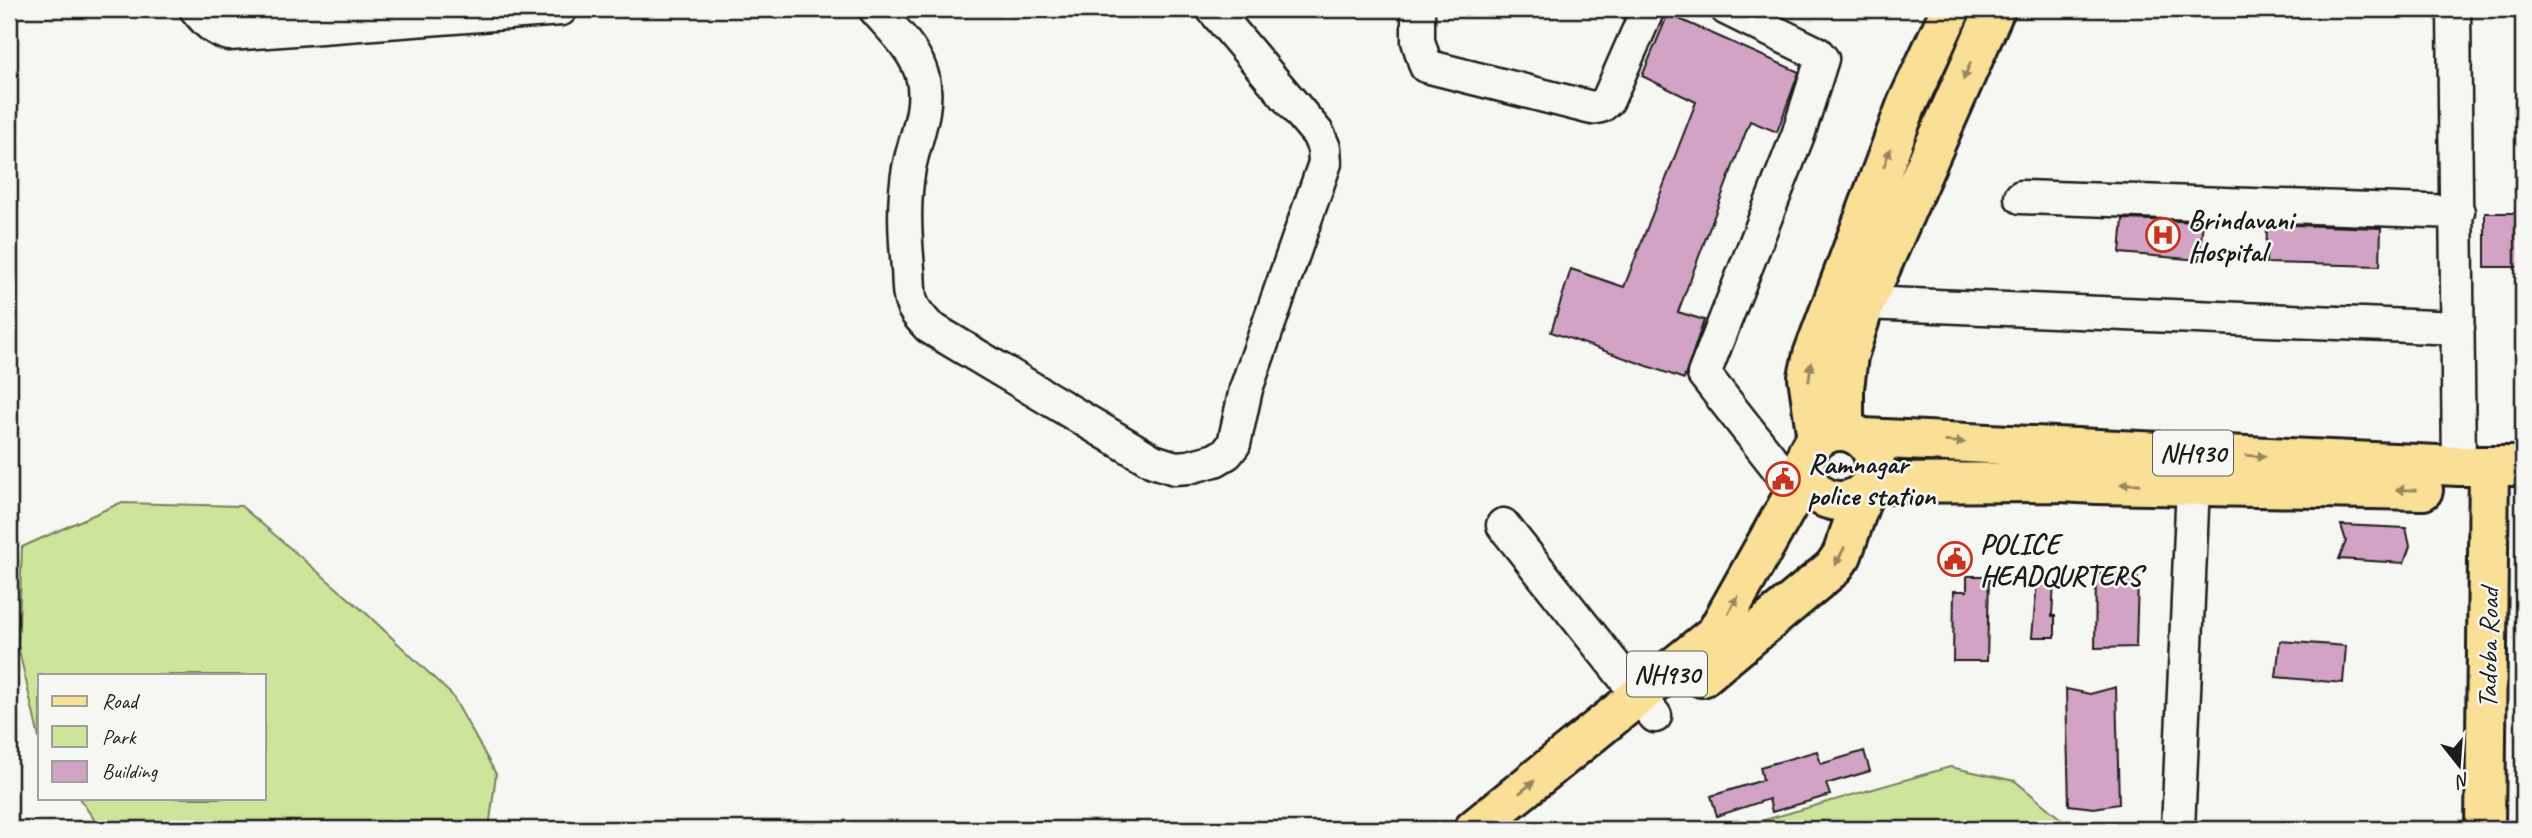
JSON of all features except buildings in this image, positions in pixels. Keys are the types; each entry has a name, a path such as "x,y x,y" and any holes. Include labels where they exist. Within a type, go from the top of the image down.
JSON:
{"main road":[{"path":"1825,454 1808,377 1813,355 1907,104 1951,9"},
{"path":"1825,454 1844,388 1848,356 1865,303 1994,9"},
{"name":"NH930","path":"1825,454 2497,476"},
{"name":"NH930","path":"1474,829 1647,707 1833,568 1842,555 1876,468 1875,457 1825,454"},
{"name":"NH930","path":"1825,454 1813,489 1834,501 1846,501 1867,487 2061,482 2193,485 2497,476"},
{"name":"NH930","path":"1516,829 1647,707 1716,633 1825,454"},
{"name":"Tadoba Road","path":"2485,829 2497,476"}],"street":[{"path":"196,9 218,31 229,34 561,9"},
{"path":"875,9 907,46 918,65 924,85 923,113 909,168 905,205 910,300 917,315 929,327 1141,454 1175,468 1215,460 1227,453 1234,444 1246,389 1325,163 1324,148 1318,134 1213,9"},
{"path":"1418,9 1418,41 1426,66 1592,108 1601,106 1608,100 1648,9"},
{"path":"1727,9 1817,53 1822,60 1798,135 1704,374 1825,454"},
{"path":"2454,9 2458,328 2497,476"},
{"path":"2021,197 2458,212"},
{"path":"1865,303 2458,328"},
{"path":"2178,829 2193,485"},
{"path":"1503,525 1647,707"}],"green space":[{"path":"120,503 241,506 367,614 452,695 496,774 489,829 101,829 80,800 266,800 266,674 38,674 38,734 18,646 22,547"},
{"path":"1950,767 2015,781 2073,829 1733,829"}],"place":[{"name":"Brindavani Hospital","path":"2163,235"},
{"name":"Ramnagar police station","path":"1783,479"},
{"name":"POLICE HEADQURTERS","path":"1955,559"}]}
